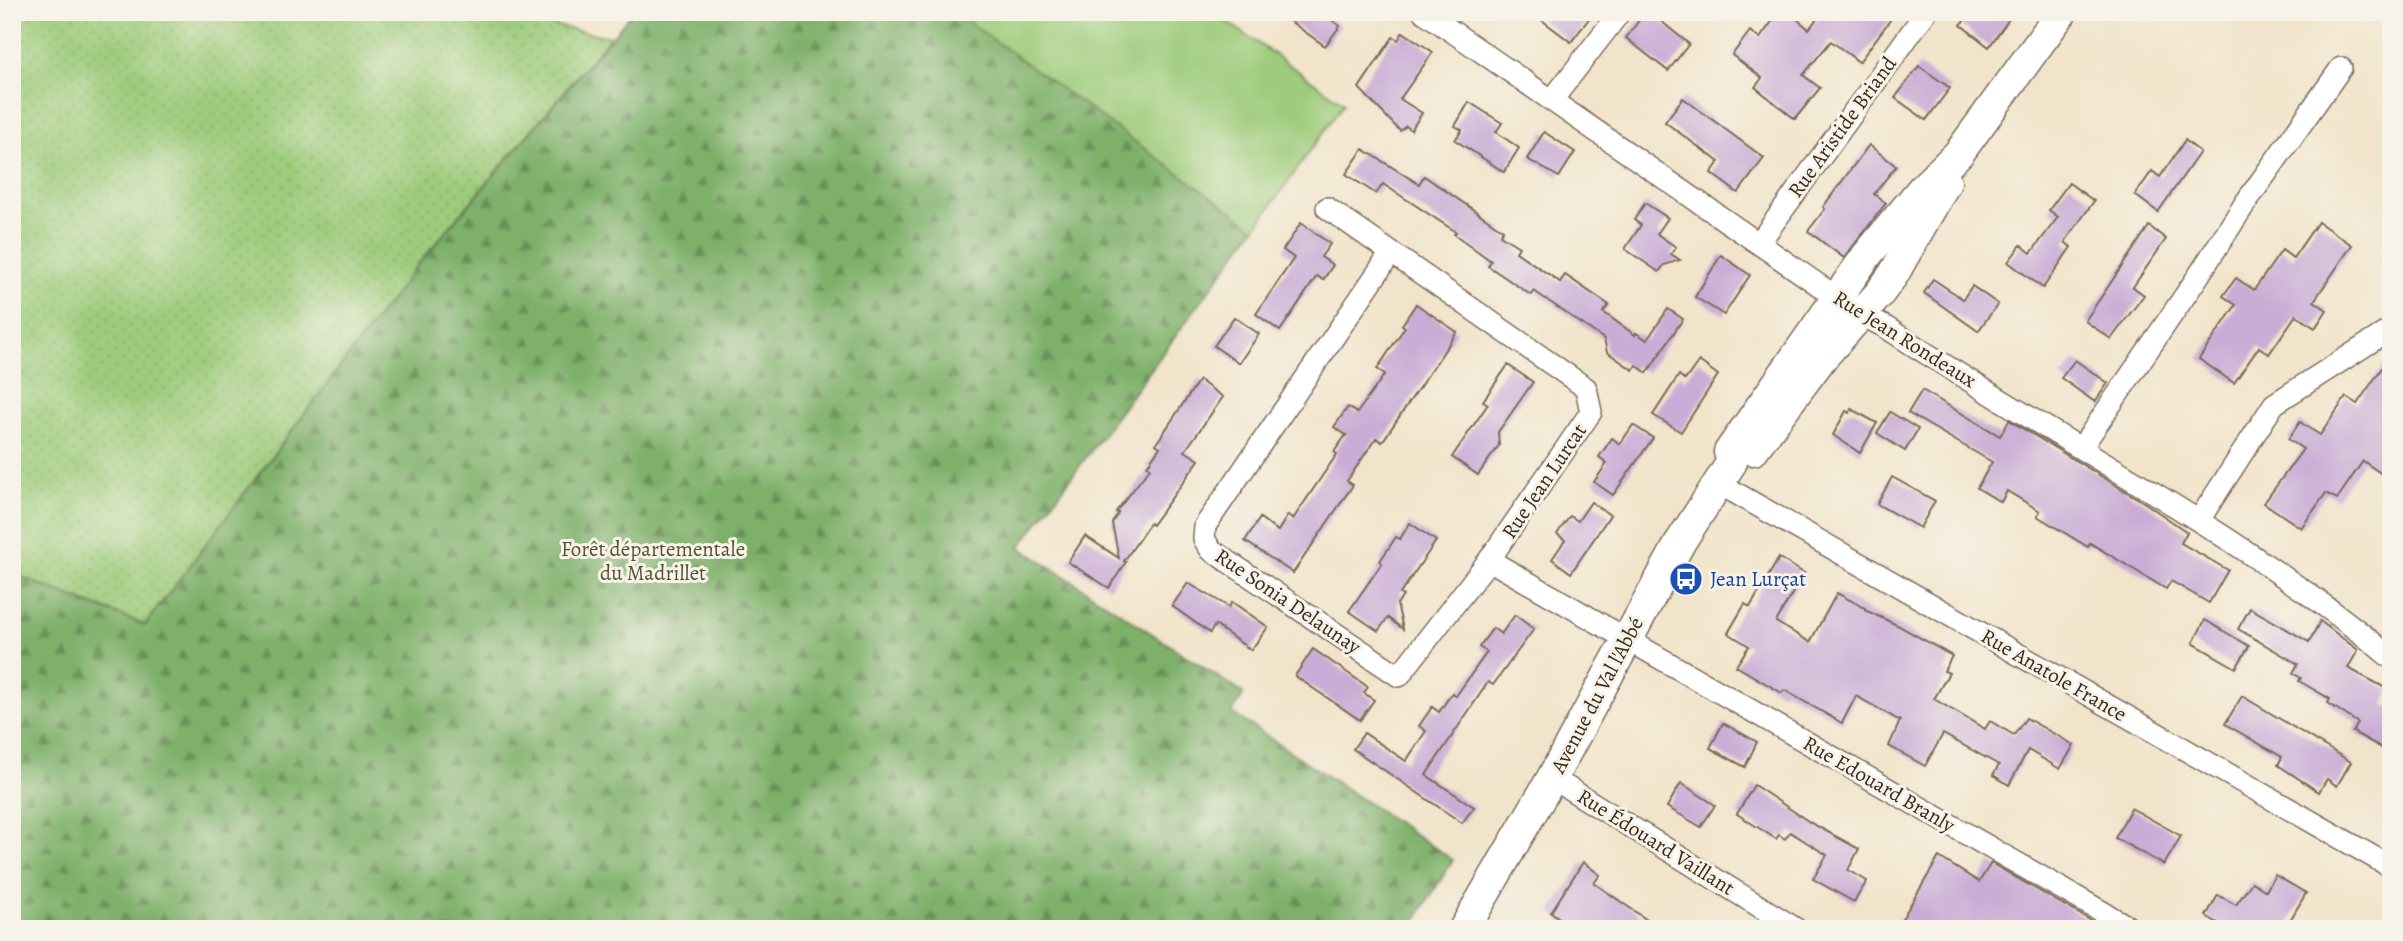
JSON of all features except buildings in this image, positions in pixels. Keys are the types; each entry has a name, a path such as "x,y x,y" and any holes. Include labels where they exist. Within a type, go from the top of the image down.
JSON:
{"main road":[{"path":"1836,297 1922,189 1959,153 2062,12"},
{"path":"1862,315 1893,275 1944,187 1959,153"},
{"name":"Avenue du Val l'Abbé","path":"1474,925 1626,640 1681,541 1725,472 1729,452 1836,297"},
{"name":"Avenue du Val l'Abbé","path":"1725,472 1742,463 1821,359 1862,315"}],"street":[{"name":"Rue Jean Rondeaux","path":"1424,12 1862,315 2199,520 2289,580 2391,658"},
{"path":"1552,100 1620,12"},
{"name":"Rue Aristide Briand","path":"1759,243 1926,12"},
{"path":"2081,448 2246,202 2341,68"},
{"name":"Rue Jean Lurcat","path":"1327,208 1586,388 1591,412 1489,560 1626,640"},
{"name":"Rue Sonia Delaunay","path":"1391,253 1205,526 1204,539 1212,550 1399,676 1489,560"},
{"path":"2199,520 2274,404 2388,335"},
{"name":"Rue Anatole France","path":"1725,472 2391,867"},
{"name":"Rue Edouard Branly","path":"1626,640 2132,929"},
{"name":"Rue Édouard Vaillant","path":"1552,778 1796,929"}],"green space":[{"path":"12,12 485,12 610,37 415,268 145,625 12,574"},
{"name":"Forêt départementale du Madrillet","path":"633,12 955,12 1255,228 1020,547 1244,694 1232,713 1453,860 1410,929 12,929 12,574 145,625 415,268"},
{"path":"955,12 1213,12 1344,103 1255,228"}],"place":[{"name":"Jean Lurçat","path":"1686,579"}]}
